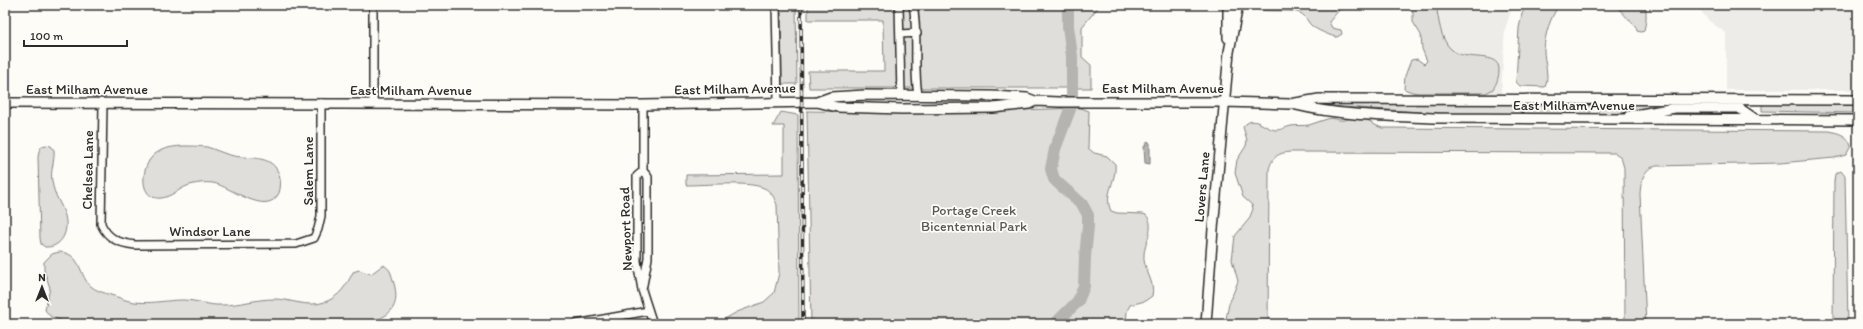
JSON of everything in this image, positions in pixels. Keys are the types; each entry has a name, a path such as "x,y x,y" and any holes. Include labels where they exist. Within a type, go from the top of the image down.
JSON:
{"street":[{"path":"373,104 374,5"},
{"path":"776,5 778,102"},
{"path":"899,5 901,95"},
{"path":"913,5 917,23 916,80 918,95"},
{"name":"Lovers Lane","path":"1228,5 1229,52"},
{"name":"Lovers Lane","path":"1206,324 1229,52 1238,5"},
{"path":"900,34 916,34"},
{"name":"East Milham Avenue","path":"817,102 831,97 901,95 998,96 1027,98 1035,101 1224,102 1290,104 1312,109 1429,118 1858,120"},
{"name":"East Milham Avenue","path":"1290,104 1319,99 1739,104 1858,100"},
{"name":"East Milham Avenue","path":"5,103 643,105 817,102 837,107 902,109 993,108 1029,104 1035,101"},
{"name":"Salem Lane","path":"314,238 321,216 321,103"},
{"name":"Chelsea Lane","path":"102,104 100,217 101,224 107,235"},
{"path":"1616,120 1641,113 1675,108 1739,104 1755,120"},
{"name":"Newport Road","path":"643,105 643,171 648,177 648,258 642,290 653,324"},
{"name":"Windsor Lane","path":"107,235 117,242 135,245 296,244 314,238"},
{"path":"581,324 648,311"}],"shaded area":[{"path":"1436,5 1513,5 1505,29 1501,94 1439,95"},
{"path":"1696,5 1858,5 1858,90 1726,90 1726,33 1708,20"},
{"path":"1148,141 1150,143 1150,164 1145,163 1144,147"}],"green space":[{"path":"781,5 796,5 797,84 782,84"},
{"path":"808,5 1100,5 1082,27 1082,57 1091,65 1091,88 809,88 808,71 884,71 883,20 808,20"},
{"path":"1248,5 1389,5 1372,8 1346,7 1339,10 1329,22 1332,28 1341,30 1342,34 1335,37 1314,27 1300,13 1292,11 1263,10 1252,8"},
{"path":"1401,5 1436,5 1442,35 1452,50 1465,56 1487,58 1493,60 1497,64 1499,75 1493,89 1486,93 1418,93 1404,89 1405,76 1411,60 1417,59 1424,64 1427,61 1422,49 1421,35 1413,22 1413,13 1408,8"},
{"path":"1526,5 1559,5 1547,32 1544,50 1547,74 1545,87 1520,86 1516,82 1519,28 1522,14"},
{"path":"1615,5 1646,5 1644,31 1637,31 1636,27"},
{"path":"1327,104 1586,104 1590,105 1592,110 1588,115 1469,115 1327,106"},
{"path":"1599,104 1664,104 1664,107 1619,113 1609,116 1598,115"},
{"path":"1762,104 1858,105 1858,113 1762,111"},
{"name":"Portage Creek Bicentennial Park","path":"1081,108 1089,111 1088,148 1094,153 1107,156 1115,164 1114,176 1109,193 1109,205 1111,211 1117,213 1143,214 1149,219 1150,229 1144,259 1151,280 1153,291 1152,296 1145,301 1130,305 1127,311 1126,324 811,324 807,111 928,113"},
{"path":"1734,111 1734,116 1666,114 1668,112"},
{"path":"781,112 798,115 799,324 716,324 737,312 764,302 774,293 779,273 777,205 771,193 764,188 738,184 686,185 686,175 784,174 784,126 773,126"},
{"path":"1330,118 1346,120 1350,118 1365,118 1382,128 1829,131 1840,134 1848,139 1851,146 1846,155 1834,158 1780,163 1657,166 1649,169 1642,180 1640,194 1646,324 1625,324 1624,168 1621,157 1615,153 1294,152 1281,154 1275,157 1269,169 1268,324 1225,324 1229,304 1238,281 1232,260 1235,236 1249,219 1253,209 1252,205 1243,197 1235,173 1237,160 1246,146 1247,140 1243,127 1251,121 1278,130 1291,126 1309,125"},
{"path":"42,146 51,146 54,150 52,181 54,191 62,208 66,222 63,238 56,245 51,247 45,247 41,244 40,238 38,157"},
{"path":"182,146 207,147 230,155 265,160 276,168 279,175 279,193 273,200 257,202 220,185 203,183 187,186 166,197 153,197 149,194 144,184 146,166 155,154 162,150"},
{"path":"1841,171 1845,176 1848,324 1833,324 1834,182 1835,174"},
{"path":"59,252 67,253 72,256 84,277 92,287 101,292 128,301 144,303 183,300 212,305 222,305 280,299 305,304 318,304 330,300 338,294 345,286 353,272 359,270 371,274 383,265 389,269 392,275 396,292 395,301 393,308 388,314 381,318 373,321 353,324 139,324 64,321 51,317 45,310 50,288 44,270 44,262 52,254"}],"waterway":[{"path":"1055,324 1078,301 1084,286 1088,226 1088,215 1082,204 1054,179 1051,169 1055,149 1072,104 1072,56 1068,26 1068,5"}],"railway":[{"path":"801,5 803,324"}]}
